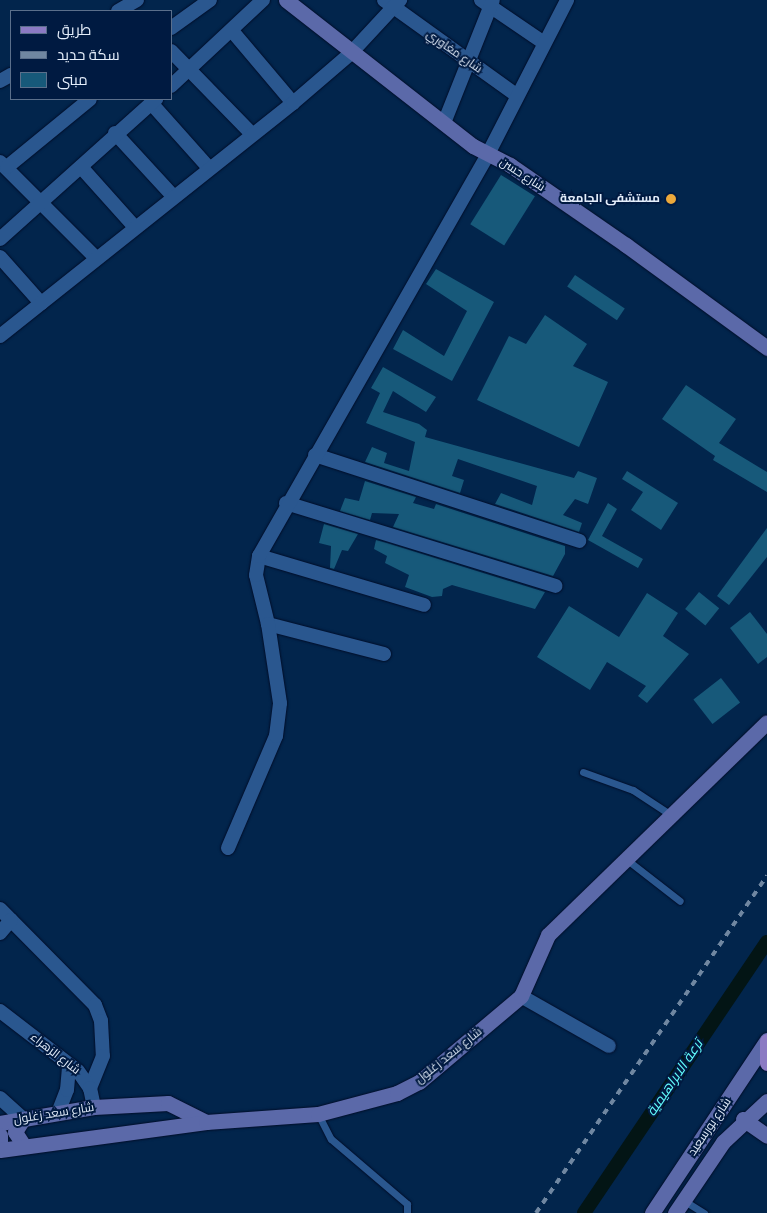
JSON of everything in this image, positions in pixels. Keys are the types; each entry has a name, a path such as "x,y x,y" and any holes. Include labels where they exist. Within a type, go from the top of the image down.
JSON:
{"main road":[{"path":"767,1041 767,1063"}],"street":[{"path":"120,10 137,0"},
{"path":"172,27 210,0"},
{"path":"172,85 233,32 263,0"},
{"name":"شارع حسن","path":"286,0 350,54 444,123 619,240 767,348"},
{"path":"228,848 276,736 280,704 268,624 256,574 259,556 286,503 488,154 516,95 567,0"},
{"path":"0,336 94,257 293,103 350,54 392,2"},
{"name":"شارع مغاوري","path":"392,2 468,61 516,95"},
{"path":"444,123 488,2 544,43"},
{"path":"233,32 293,103"},
{"path":"172,52 252,134"},
{"path":"89,100 4,165 94,257"},
{"path":"0,239 81,167 115,133 153,101 209,168"},
{"path":"115,133 173,196"},
{"path":"81,167 134,226"},
{"path":"0,257 41,303"},
{"path":"315,455 579,541"},
{"path":"286,503 556,586"},
{"path":"259,556 424,605"},
{"path":"268,624 384,654"},
{"name":"شارع سعد زغلول","path":"0,1150 206,1122 318,1114 397,1093 419,1082 521,996 548,934 767,722"},
{"path":"0,909 95,1006 104,1047 90,1088 94,1107"},
{"path":"0,932 11,920"},
{"path":"521,996 609,1046"},
{"name":"شارع الزهراء","path":"2,1018 69,1065 90,1088"},
{"name":"شارع بورسعيد","path":"652,1213 767,1041"},
{"path":"58,1112 67,1090 69,1065"},
{"path":"0,1098 23,1119 15,1132 24,1146"},
{"name":"شارع سعد زغلول","path":"0,1123 94,1107 168,1103 206,1122"},
{"name":"شارع بورسعيد","path":"679,1207 743,1119 765,1104"},
{"path":"743,1119 766,1132"},
{"path":"0,1135 0,1143"}],"lane":[{"path":"583,772 633,790 671,815"},
{"path":"626,859 680,901"},
{"path":"318,1114 331,1139 407,1204 407,1213"},
{"path":"679,1207 704,1213"}],"building":[{"path":"501,175 535,196 504,245 470,224"},
{"path":"436,269 494,302 452,381 393,349 403,330 444,356 467,311 426,284"},
{"path":"575,275 625,309 617,320 567,287"},
{"path":"545,315 587,344 573,366 608,382 579,447 477,400 509,336 526,344"},
{"path":"383,367 436,397 426,412 393,391 383,412 419,424 427,430 425,437 574,478 578,471 597,478 588,504 575,499 563,515 582,523 579,532 495,504 501,493 532,505 537,486 458,459 452,476 464,480 460,493 365,462 372,447 387,453 384,463 409,471 415,442 366,423 380,393 371,388"},
{"path":"686,385 736,419 719,443 767,472 767,492 713,460 715,456 662,419"},
{"path":"627,471 678,503 661,530 631,510 643,492 622,479"},
{"path":"365,481 416,497 413,503 434,509 436,504 565,546 565,554 553,576 393,527 399,514 372,513 370,520 340,511 345,498 359,501"},
{"path":"608,503 617,509 602,536 643,559 638,568 588,540"},
{"path":"324,524 358,534 348,551 342,550 334,569 330,568 331,546 319,543"},
{"path":"767,528 767,557 729,605 717,596"},
{"path":"376,540 545,592 535,609 452,585 443,589 442,596 432,597 405,587 409,575 385,563 387,556 374,549"},
{"path":"699,592 719,608 705,625 685,609"},
{"path":"647,593 678,613 663,636 689,654 647,703 638,696 646,686 607,662 590,690 537,657 569,606 619,637"},
{"path":"750,612 767,634 767,657 758,664 730,628"},
{"path":"721,678 740,702 713,724 693,700"}],"waterway":[{"name":"ترعة الابراهيمية","path":"584,1213 767,942"}],"railway":[{"path":"536,1213 767,876"}],"place":[{"name":"مستشفى الجامعة","path":"671,199"}]}
